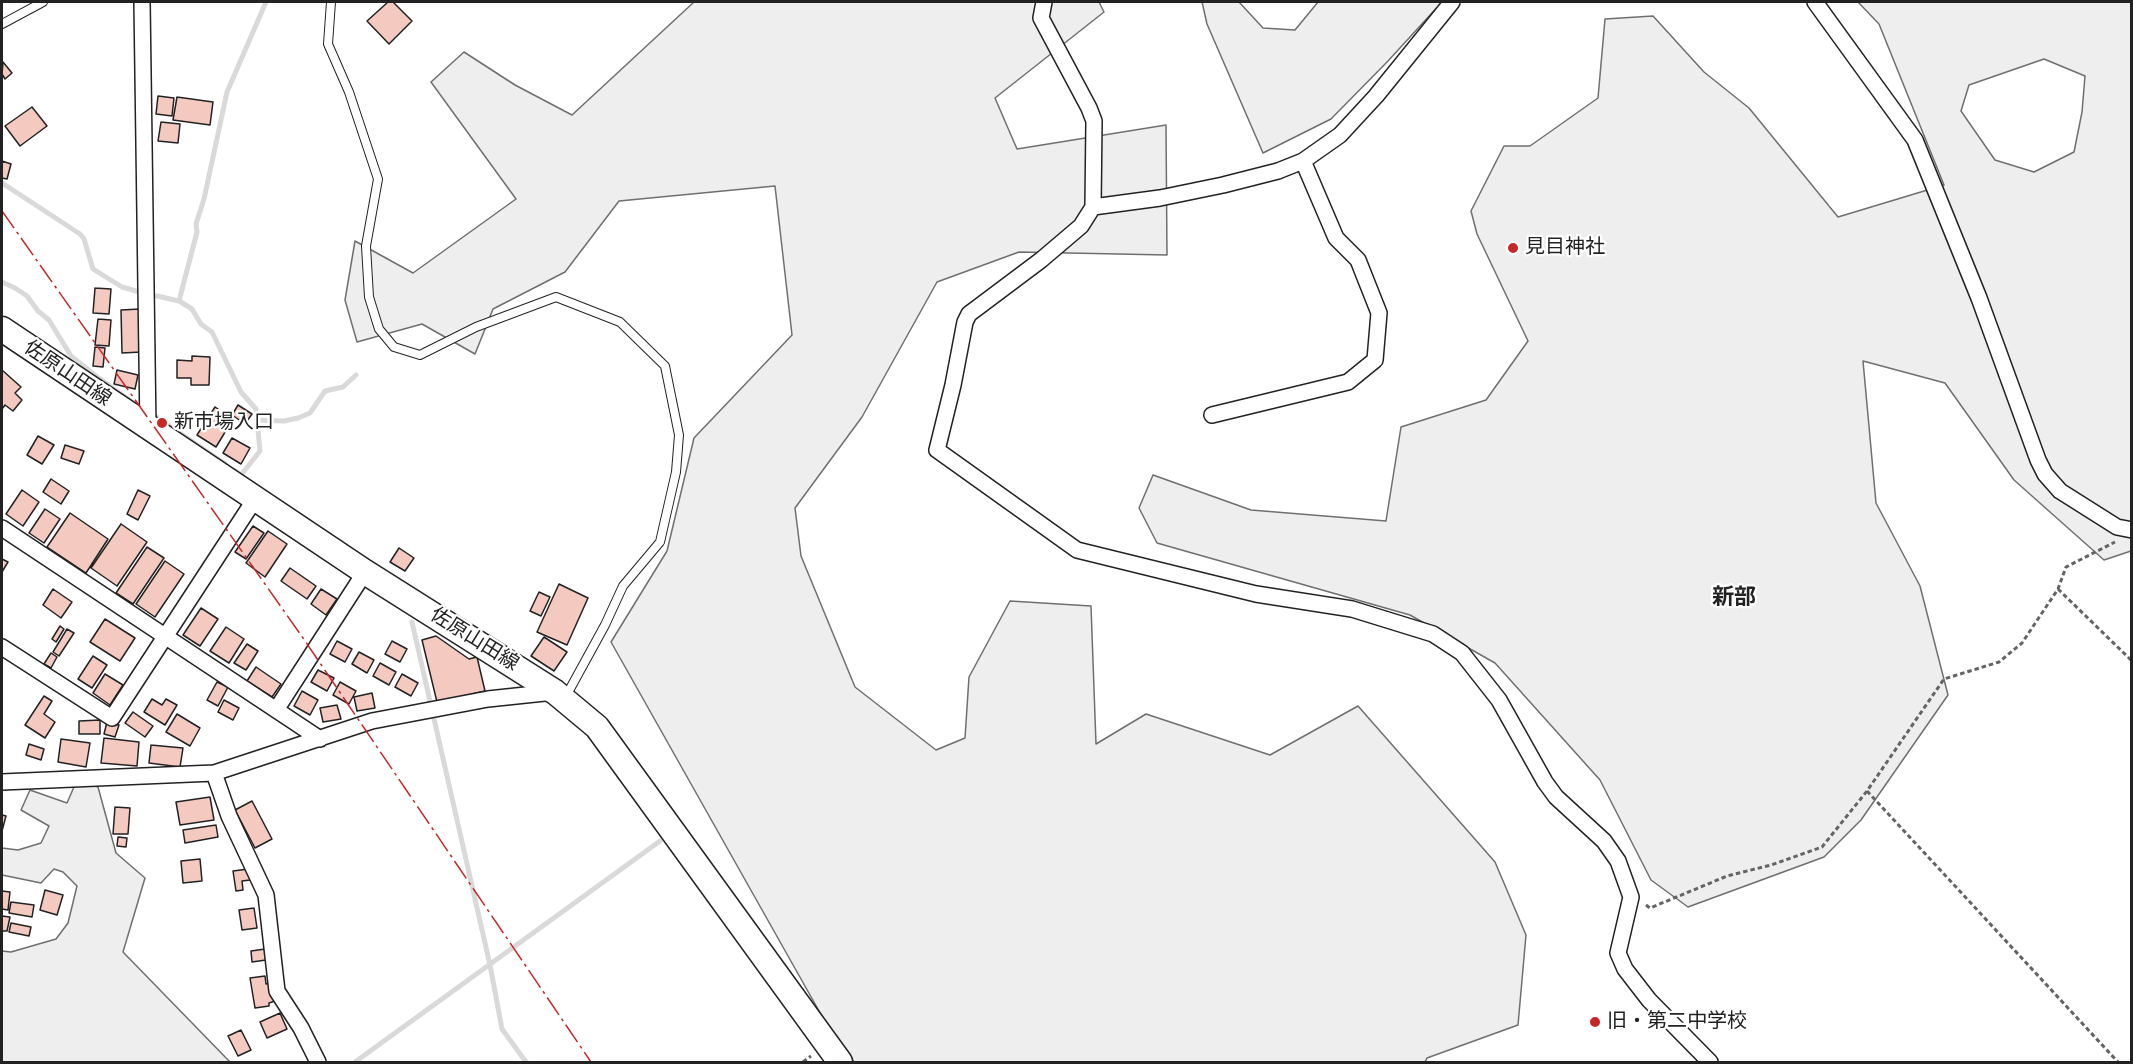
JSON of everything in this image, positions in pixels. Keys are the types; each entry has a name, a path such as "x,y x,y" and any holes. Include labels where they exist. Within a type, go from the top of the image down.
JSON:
{"main road":[{"name":"佐原山田線","path":"2,329 148,429 365,572 560,695 597,727 840,1062"}],"street":[{"path":"142,2 148,429"},
{"path":"1044,2 1041,18 1094,121 1093,207 1081,226 1041,260 969,314 965,322 937,450 1077,550 1256,594 1352,609 1433,634 1462,653 1499,700 1550,789 1604,841 1618,861 1631,897 1618,953 1624,969 1654,1006 1710,1062"},
{"path":"1093,207 1160,198 1223,185 1278,171 1304,161 1341,135 1376,96 1452,2"},
{"path":"1815,2 1915,140 1979,298 2045,474 2060,491 2117,527 2131,530"},
{"path":"1212,415 1348,382 1375,360 1379,313 1358,260 1336,238 1304,161"},
{"path":"2,647 112,718 255,499"},
{"path":"2,528 320,739"},
{"path":"276,710 365,572"},
{"path":"2,782 214,773 372,721 488,699 560,695"},
{"path":"214,773 229,816 266,895 277,991 301,1028 318,1062"}],"lane":[{"path":"2,24 43,2"},
{"path":"331,2 328,44 349,92 378,179 366,246 369,297 379,329 394,347 420,355 476,327 555,297 620,322 664,366 679,435 676,472 660,542 623,586 605,625 560,695"}],"path":[{"path":"1631,897 1650,908 1727,876 1771,865 1821,847 1867,791 1944,679 1999,662 2022,643 2058,590 2066,567 2108,546 2131,530"},
{"path":"2058,590 2132,661"},
{"path":"1867,791 2118,1062"}],"shaded area":[{"path":"694,2 1099,2 1104,12 995,98 1017,149 1166,125 1167,255 1019,252 937,282 862,417 795,508 801,556 855,687 936,750 965,738 969,677 1010,601 1091,606 1096,744 1146,714 1270,755 1358,706 1495,862 1526,935 1518,1025 1427,1058 1425,1062 854,1062 832,1034 611,642 667,551 694,438 792,335 775,186 619,201 565,272 493,309 475,354 422,324 357,342 345,300 355,241 413,273 516,199 431,82 464,52 515,85 572,115"},
{"path":"1202,2 1239,2 1263,28 1295,30 1318,2 1442,2 1331,119 1263,153 1207,24"},
{"path":"1858,2 2131,2 2131,551 2104,560 2014,480 1945,383 1863,361 1876,503 1920,586 1948,695 1861,820 1824,857 1688,907 1651,880 1600,780 1495,663 1410,615 1157,543 1139,508 1153,475 1251,510 1386,521 1401,427 1486,400 1528,341 1477,234 1471,211 1504,146 1530,146 1598,98 1605,19 1653,16 1704,72 1749,108 1838,217 1944,185 1879,24","holes":["2044,59 2085,76 2082,112 2074,152 2034,172 1995,160 1961,111 1969,85"]},
{"path":"77,780 98,787 116,853 145,878 123,952 230,1062 2,1062 2,951 11,952 56,939 68,923 77,886 63,872 54,869 41,883 2,875 2,848 18,850 41,843 49,826 21,810 30,790 67,803"}],"building":[{"path":"388,2 393,2 412,21 389,44 367,21"},
{"path":"3,62 12,73 5,79 2,74"},
{"path":"158,96 174,98 172,116 156,114"},
{"path":"177,97 213,102 210,125 173,120"},
{"path":"32,107 47,126 20,146 5,126"},
{"path":"161,122 180,124 178,143 158,141"},
{"path":"2,161 11,164 7,179 2,178"},
{"path":"95,288 111,289 109,314 93,313"},
{"path":"140,309 141,352 122,353 121,310"},
{"path":"98,319 111,320 109,346 95,345"},
{"path":"95,347 105,348 103,367 93,366"},
{"path":"192,356 210,357 209,385 191,385 191,378 177,378 177,360 192,361"},
{"path":"2,370 21,387 15,393 22,400 13,411 5,405 2,409"},
{"path":"117,370 138,375 135,389 114,384"},
{"path":"238,405 252,414 245,424 232,415"},
{"path":"215,407 233,419 216,447 197,435"},
{"path":"38,436 54,445 42,464 27,455"},
{"path":"232,438 250,448 241,464 223,453"},
{"path":"65,445 84,451 79,464 61,458"},
{"path":"51,479 69,491 61,504 43,492"},
{"path":"22,490 39,502 23,526 6,514"},
{"path":"138,490 150,496 138,520 127,514"},
{"path":"45,509 60,519 44,543 29,533"},
{"path":"70,513 108,539 86,573 47,547"},
{"path":"121,524 147,542 117,586 91,568"},
{"path":"253,526 264,533 246,559 235,552"},
{"path":"268,531 287,544 265,577 246,563"},
{"path":"147,547 164,558 133,604 116,593"},
{"path":"399,548 414,558 405,571 390,562"},
{"path":"2,559 8,562 2,572"},
{"path":"165,561 184,574 155,617 136,604"},
{"path":"290,568 316,586 307,599 281,581"},
{"path":"559,584 588,598 567,645 537,632"},
{"path":"53,589 72,602 61,618 43,605"},
{"path":"321,589 337,599 326,615 311,604"},
{"path":"539,592 550,597 541,616 530,611"},
{"path":"201,608 218,619 200,646 183,635"},
{"path":"105,619 135,638 120,661 90,642"},
{"path":"60,626 64,629 56,642 52,639"},
{"path":"226,627 244,639 229,663 210,651"},
{"path":"67,629 74,633 59,656 53,652"},
{"path":"436,636 469,659 477,657 485,691 437,702 422,640"},
{"path":"544,637 567,652 554,671 531,656"},
{"path":"337,641 352,649 345,662 330,654"},
{"path":"392,641 407,649 400,662 385,654"},
{"path":"247,644 258,651 246,670 234,663"},
{"path":"359,652 374,660 367,673 352,664"},
{"path":"51,653 57,657 51,668 44,664"},
{"path":"93,656 107,665 92,688 78,679"},
{"path":"380,663 396,672 389,685 373,676"},
{"path":"256,667 281,684 272,697 247,681"},
{"path":"318,670 334,678 327,691 311,682"},
{"path":"105,674 123,685 110,705 93,693"},
{"path":"402,674 418,683 411,696 395,687"},
{"path":"217,682 228,687 218,706 207,700"},
{"path":"340,682 356,691 349,704 333,695"},
{"path":"302,691 318,700 310,715 294,706"},
{"path":"372,693 375,708 357,711 354,697"},
{"path":"44,696 52,701 44,714 55,722 45,738 25,725"},
{"path":"152,699 162,705 166,699 177,705 165,725 144,712"},
{"path":"224,700 239,708 233,720 218,712"},
{"path":"337,705 341,719 323,722 320,708"},
{"path":"133,712 153,726 145,737 125,723"},
{"path":"177,714 200,728 190,746 166,732"},
{"path":"100,720 100,734 79,734 79,721"},
{"path":"107,722 119,725 115,737 104,734"},
{"path":"104,738 139,742 137,766 101,763"},
{"path":"61,739 90,743 86,767 58,762"},
{"path":"29,744 44,749 41,760 26,755"},
{"path":"151,745 183,748 180,767 149,763"},
{"path":"210,797 214,820 180,825 176,802"},
{"path":"252,801 272,839 255,848 235,810"},
{"path":"115,807 130,808 128,834 113,834"},
{"path":"2,815 6,816 2,831"},
{"path":"216,825 218,837 185,843 183,830"},
{"path":"118,837 127,838 126,847 117,846"},
{"path":"200,859 202,881 183,883 181,861"},
{"path":"248,869 250,880 242,881 243,890 236,891 233,871"},
{"path":"45,890 63,895 57,915 40,910"},
{"path":"2,891 10,892 8,910 2,909"},
{"path":"11,902 34,905 32,917 9,913"},
{"path":"254,908 257,928 242,930 239,910"},
{"path":"2,916 10,917 7,931 2,931"},
{"path":"11,923 31,927 29,936 9,932"},
{"path":"265,949 266,960 252,962 251,951"},
{"path":"265,976 266,984 272,983 275,1001 269,1003 269,1006 255,1008 250,978"},
{"path":"280,1013 287,1029 267,1038 260,1022"},
{"path":"241,1030 251,1050 238,1056 228,1036"}],"waterway":[{"path":"179,301 197,232 196,224 204,199 227,92 266,2"},
{"path":"2,183 80,234 84,239 93,269 122,287 143,293"},
{"path":"2,282 27,296 38,311 49,320 71,356 135,404"},
{"path":"157,296 179,301 192,309 201,324 212,332 241,392 256,409 260,451 241,475 235,471"},
{"path":"257,420 284,421 310,413 325,391 343,387 356,375"},
{"path":"155,416 225,464"},
{"path":"412,622 490,965 502,1029 526,1062"},
{"path":"355,1062 660,841"}],"power":[{"path":"2,211 303,638 591,1062"}],"place":[{"name":"見目神社","path":"1513,248"},
{"name":"新市場入口","path":"162,423"},
{"name":"旧・第二中学校","path":"1595,1022"}],"district":[{"name":"新部","path":"1734,598"}]}
